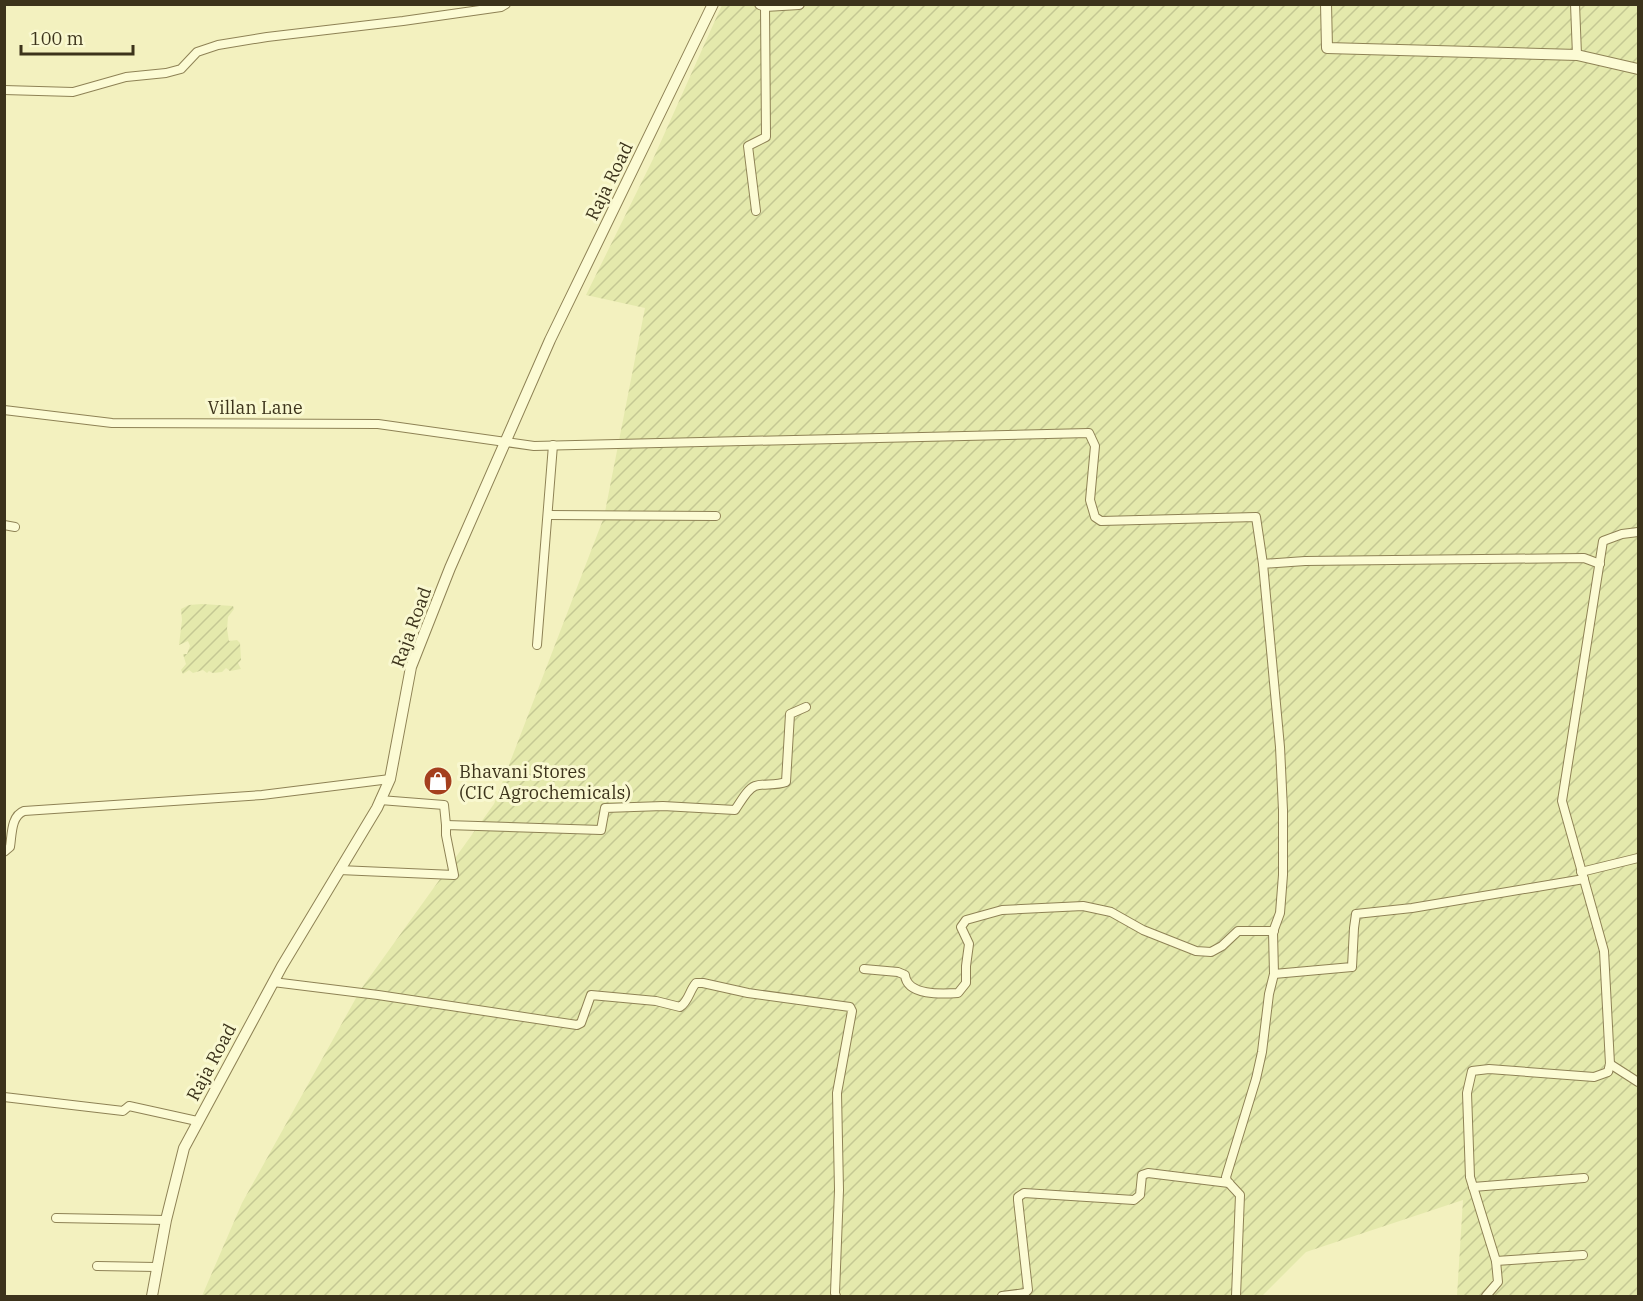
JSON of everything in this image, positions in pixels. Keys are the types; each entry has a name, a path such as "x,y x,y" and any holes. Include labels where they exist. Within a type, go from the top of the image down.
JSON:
{"street":[{"path":"4,90 73,92 126,77 181,69 197,52 218,45 403,21 501,7 506,4"},
{"name":"Raja Road","path":"152,1296 166,1220 184,1148 273,982 380,800 390,779 411,667 450,568 550,340 713,4"},
{"path":"756,211 748,146 766,137 763,5 799,4"},
{"path":"1326,4 1327,48 1577,55 1638,69"},
{"path":"1575,4 1577,55"},
{"name":"Villan Lane","path":"4,410 112,423 378,424 505,443 553,445 1089,433 1095,446 1090,500 1095,517 1101,521 1256,517 1263,564"},
{"path":"537,645 553,445"},
{"path":"548,514 716,516"},
{"path":"4,525 15,526"},
{"path":"1486,1296 1498,1282 1496,1261 1470,1177 1467,1093 1472,1071 1489,1069 1593,1077 1608,1072 1610,1064 1604,951 1562,801 1603,541 1622,534 1638,532"},
{"path":"1236,1296 1239,1195 1229,1184 1227,1177 1262,1052 1269,994 1274,974 1274,931 1280,913 1282,885 1283,810 1279,735 1263,564 1305,561 1584,558 1600,564"},
{"path":"446,825 601,830 605,808 671,807 735,810 745,795 755,786 778,785 786,782 790,714 806,707"},
{"path":"4,852 10,847 15,818 18,813 24,811 262,795 390,779"},
{"path":"339,870 454,875 444,805 380,800"},
{"path":"1274,974 1352,967 1353,928 1356,914 1412,908 1582,875 1638,858"},
{"path":"864,969 898,972 904,975 905,981 912,988 924,992 958,993 966,983 969,944 961,927 966,920 1002,910 1083,906 1111,912 1143,930 1196,951 1210,952 1222,946 1238,931 1274,931"},
{"path":"273,982 378,995 577,1025 580,1023 591,995 656,1001 680,1007 696,983 850,1007 852,1011 837,1093 839,1190 836,1296"},
{"path":"1610,1064 1638,1082"},
{"path":"4,1097 123,1112 129,1106 197,1121"},
{"path":"1002,1296 1024,1293 1028,1290 1018,1200 1018,1197 1024,1193 1134,1200 1140,1195 1142,1175 1148,1173 1229,1184"},
{"path":"1473,1187 1584,1178"},
{"path":"56,1218 166,1220"},
{"path":"1496,1261 1583,1255"},
{"path":"97,1266 156,1267"}],"green space":[{"path":"722,5 1638,5 1638,1296 1457,1296 1463,1200 1306,1252 1262,1296 202,1296 242,1203 361,989 494,804 604,517 645,308 586,295 654,157"},
{"path":"189,605 233,606 234,609 228,617 227,629 229,641 237,640 240,643 241,660 238,663 241,669 230,671 226,668 222,672 213,673 203,670 193,673 189,670 183,674 181,670 186,664 183,654 187,654 190,646 188,641 179,645 181,609"}],"place":[{"name":"Bhavani Stores (CIC Agrochemicals)","path":"438,781"}]}
